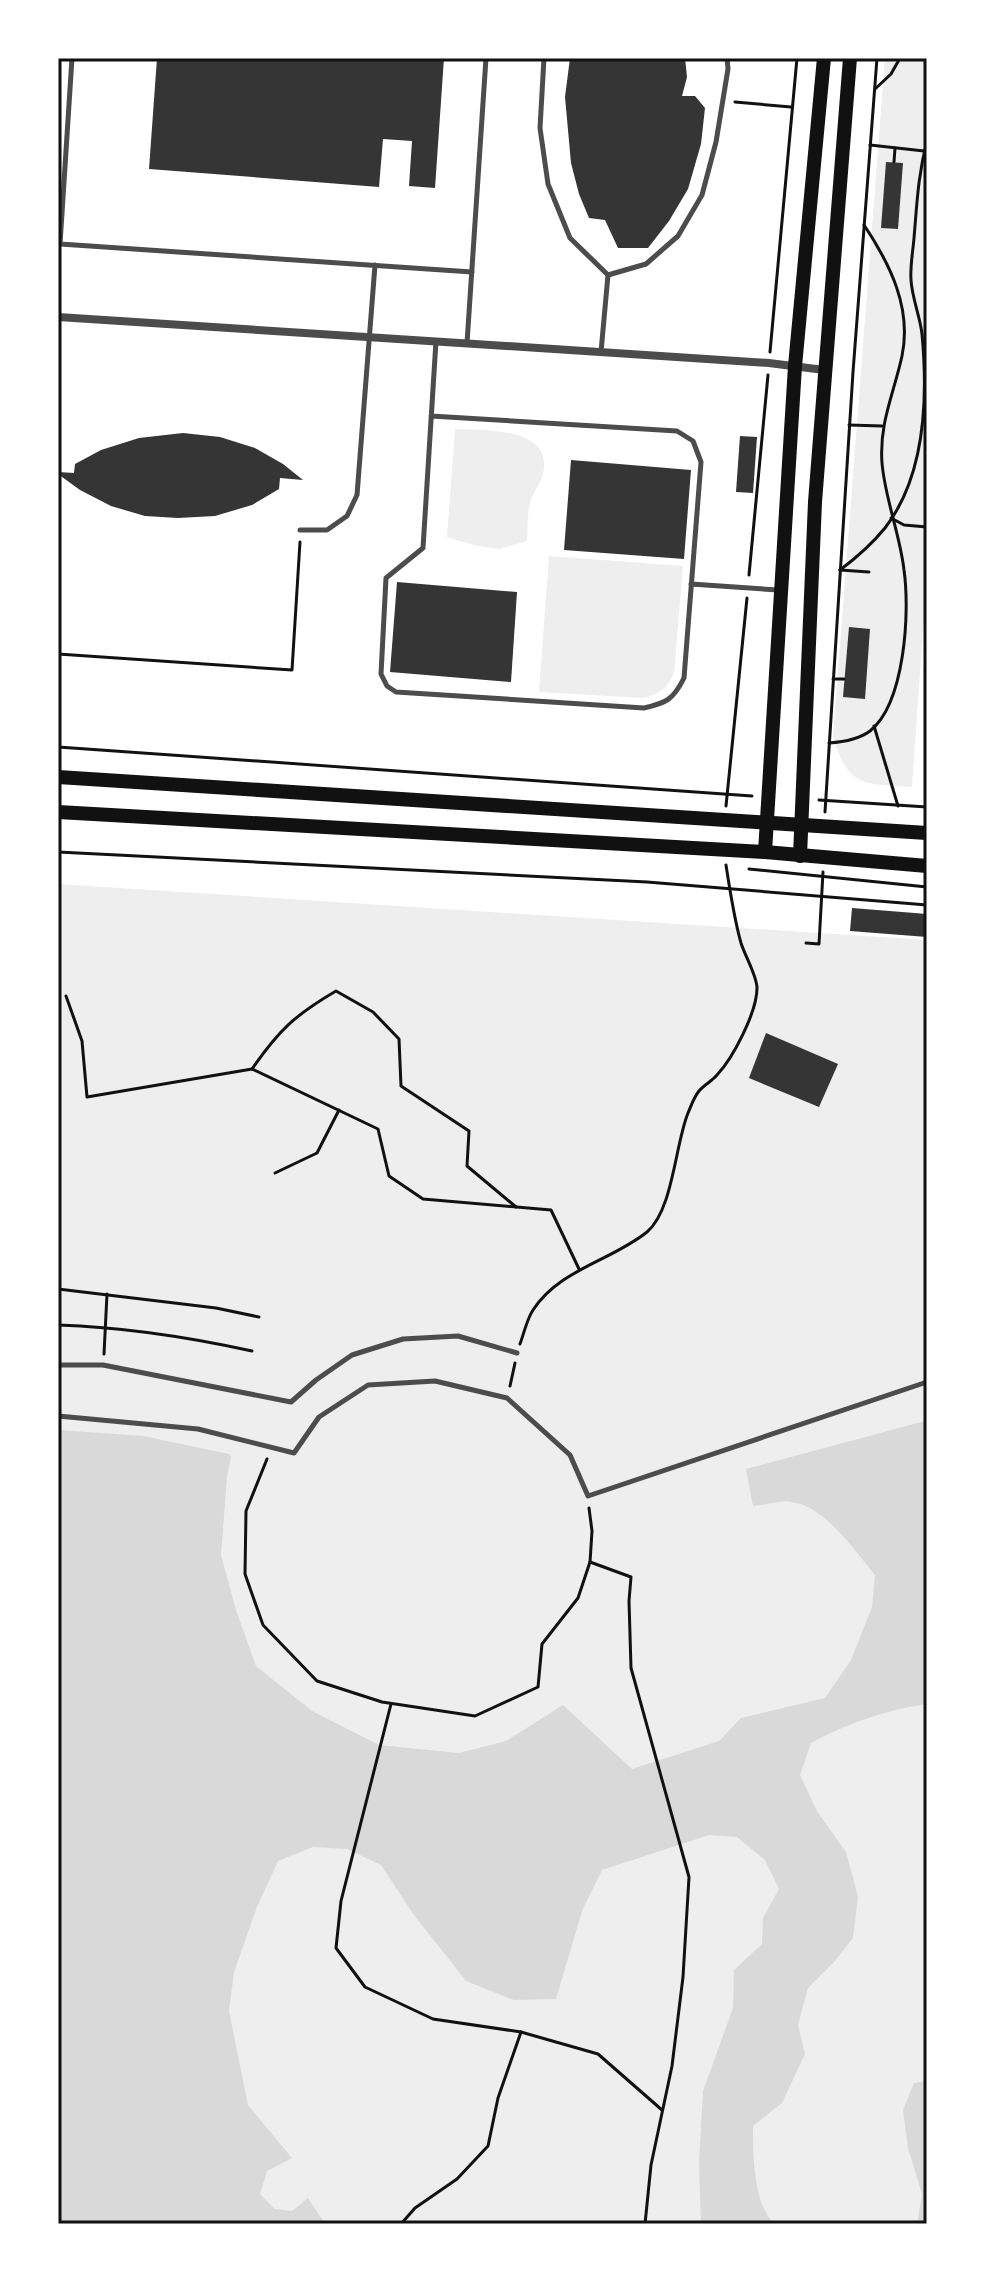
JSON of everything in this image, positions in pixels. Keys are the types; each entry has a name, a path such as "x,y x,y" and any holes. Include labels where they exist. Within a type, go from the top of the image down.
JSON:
{"main road":[{"path":"765,852 795,366 824,58"},
{"path":"800,856 815,502 850,58"},
{"path":"58,777 927,833"},
{"path":"58,812 726,858 765,852 927,866"}],"street":[{"path":"58,317 769,363 824,370"}],"lane":[{"path":"72,58 60,244 472,272"},
{"path":"467,343 486,58"},
{"path":"544,58 540,128 548,184 570,238 608,275"},
{"path":"608,275 646,264 678,236 702,195 716,142 728,69 727,58"},
{"path":"300,530 327,530 347,516 357,495 375,265"},
{"path":"601,352 608,275"},
{"path":"431,416 677,431 693,441 701,462 684,678 676,694 663,703 644,708 396,692 387,686 381,674 386,578 423,548 431,416 436,341"},
{"path":"691,584 781,590"},
{"path":"58,1365 103,1365 291,1402 352,1355 403,1339 458,1336 517,1353"},
{"path":"58,1416 198,1429 294,1453 319,1417 368,1385 435,1381 507,1398 570,1455 588,1496 927,1382"}],"path":[{"path":"726,818 797,58"},
{"path":"825,825 849,425 877,58"},
{"path":"875,89 891,74 900,58"},
{"path":"723,101 792,107"},
{"path":"840,570 885,528 900,505 915,463 923,422 925,368 911,281 916,193 927,141"},
{"path":"870,145 924,151"},
{"path":"894,162 895,148"},
{"path":"829,743 852,741 869,731 886,712 904,650 904,569 882,465 883,426 902,355 904,329 899,294 886,258 864,225"},
{"path":"849,425 883,426"},
{"path":"891,518 904,525 927,527"},
{"path":"58,654 292,670 300,530"},
{"path":"840,570 869,572"},
{"path":"833,679 844,679"},
{"path":"874,726 898,806"},
{"path":"58,747 767,797"},
{"path":"802,799 927,807"},
{"path":"58,852 474,873 927,905"},
{"path":"507,1398 531,1311 551,1289 579,1269 615,1252 648,1231 658,1219 693,1103 699,1091 718,1074 754,1009 757,986 742,943 729,889 726,858"},
{"path":"806,943 819,944 823,858"},
{"path":"252,1069 273,1038 303,1010 336,991 373,1012 399,1039 401,1086 469,1131 467,1166 516,1207"},
{"path":"66,996 82,1041 87,1097 252,1069 378,1129 389,1176 423,1199 551,1210 579,1269"},
{"path":"275,1173 317,1153 339,1110"},
{"path":"58,1289 216,1308 259,1317"},
{"path":"103,1365 107,1294"},
{"path":"58,1325 105,1327 252,1351"},
{"path":"272,1448 246,1511 245,1574 263,1625 317,1681 391,1704 475,1716 538,1687 542,1644 578,1598 590,1562 592,1531 588,1496"},
{"path":"590,1562 631,1577 631,1668 689,1877 683,1977 672,2066 651,2165 645,2224"},
{"path":"391,1704 341,1901 336,1948 365,1987 433,2019 521,2032 598,2054 662,2110"},
{"path":"401,2224 415,2208 457,2179 488,2146 498,2098 521,2032"}],"shaded area":[{"path":"885,58 927,58 927,571 912,787 860,780 845,765 833,736"},
{"path":"455,429 514,434 538,447 544,459 543,474 530,503 527,541 500,549 447,537"},
{"path":"549,556 683,566 674,672 663,690 643,698 539,692"},
{"path":"58,884 927,940 927,2224 58,2224"},
{"path":"925,1421 927,1704 868,1718 811,1743 800,1775 817,1811 846,1852 858,1897 853,1938 808,1988 798,2025 805,2054 782,2103 753,2126 758,2191 774,2224 701,2224 699,2163 703,2091 733,2008 734,1970 762,1944 763,1918 779,1889 765,1860 737,1837 709,1835 602,1870 582,1911 556,1999 514,2000 466,1981 414,1915 381,1865 347,1849 313,1847 278,1861 257,1907 234,1972 229,2011 248,2105 292,2158 267,2171 260,2194 275,2209 292,2211 308,2198 325,2224 58,2224 58,1430 143,1436 229,1454 221,1555 236,1610 256,1666 312,1711 379,1745 459,1753 506,1741 563,1705 632,1769 719,1741 741,1718 825,1698 851,1660 872,1607 875,1575 838,1531 803,1505 782,1502 753,1506 746,1469"},
{"path":"927,2081 927,2224 917,2224 922,2194 908,2148 903,2110 914,2083"}],"building":[{"path":"157,58 444,58 435,188 409,186 412,141 383,139 379,187 149,169"},
{"path":"570,58 685,58 687,77 682,96 695,96 705,108 701,144 688,189 648,248 618,248 605,220 589,218 579,194 571,163 565,97"},
{"path":"886,162 903,163 898,229 881,228"},
{"path":"183,433 220,437 255,448 303,480 280,478 279,489 252,505 215,516 178,518 145,516 111,506 58,474 74,473 75,464 101,450 139,438"},
{"path":"740,436 757,437 753,493 736,492"},
{"path":"571,460 691,470 684,559 564,550"},
{"path":"397,582 517,592 511,682 390,672"},
{"path":"849,627 870,629 865,699 843,697"},
{"path":"852,908 927,914 927,937 850,931"},
{"path":"766,1033 838,1064 819,1107 749,1078"}]}
